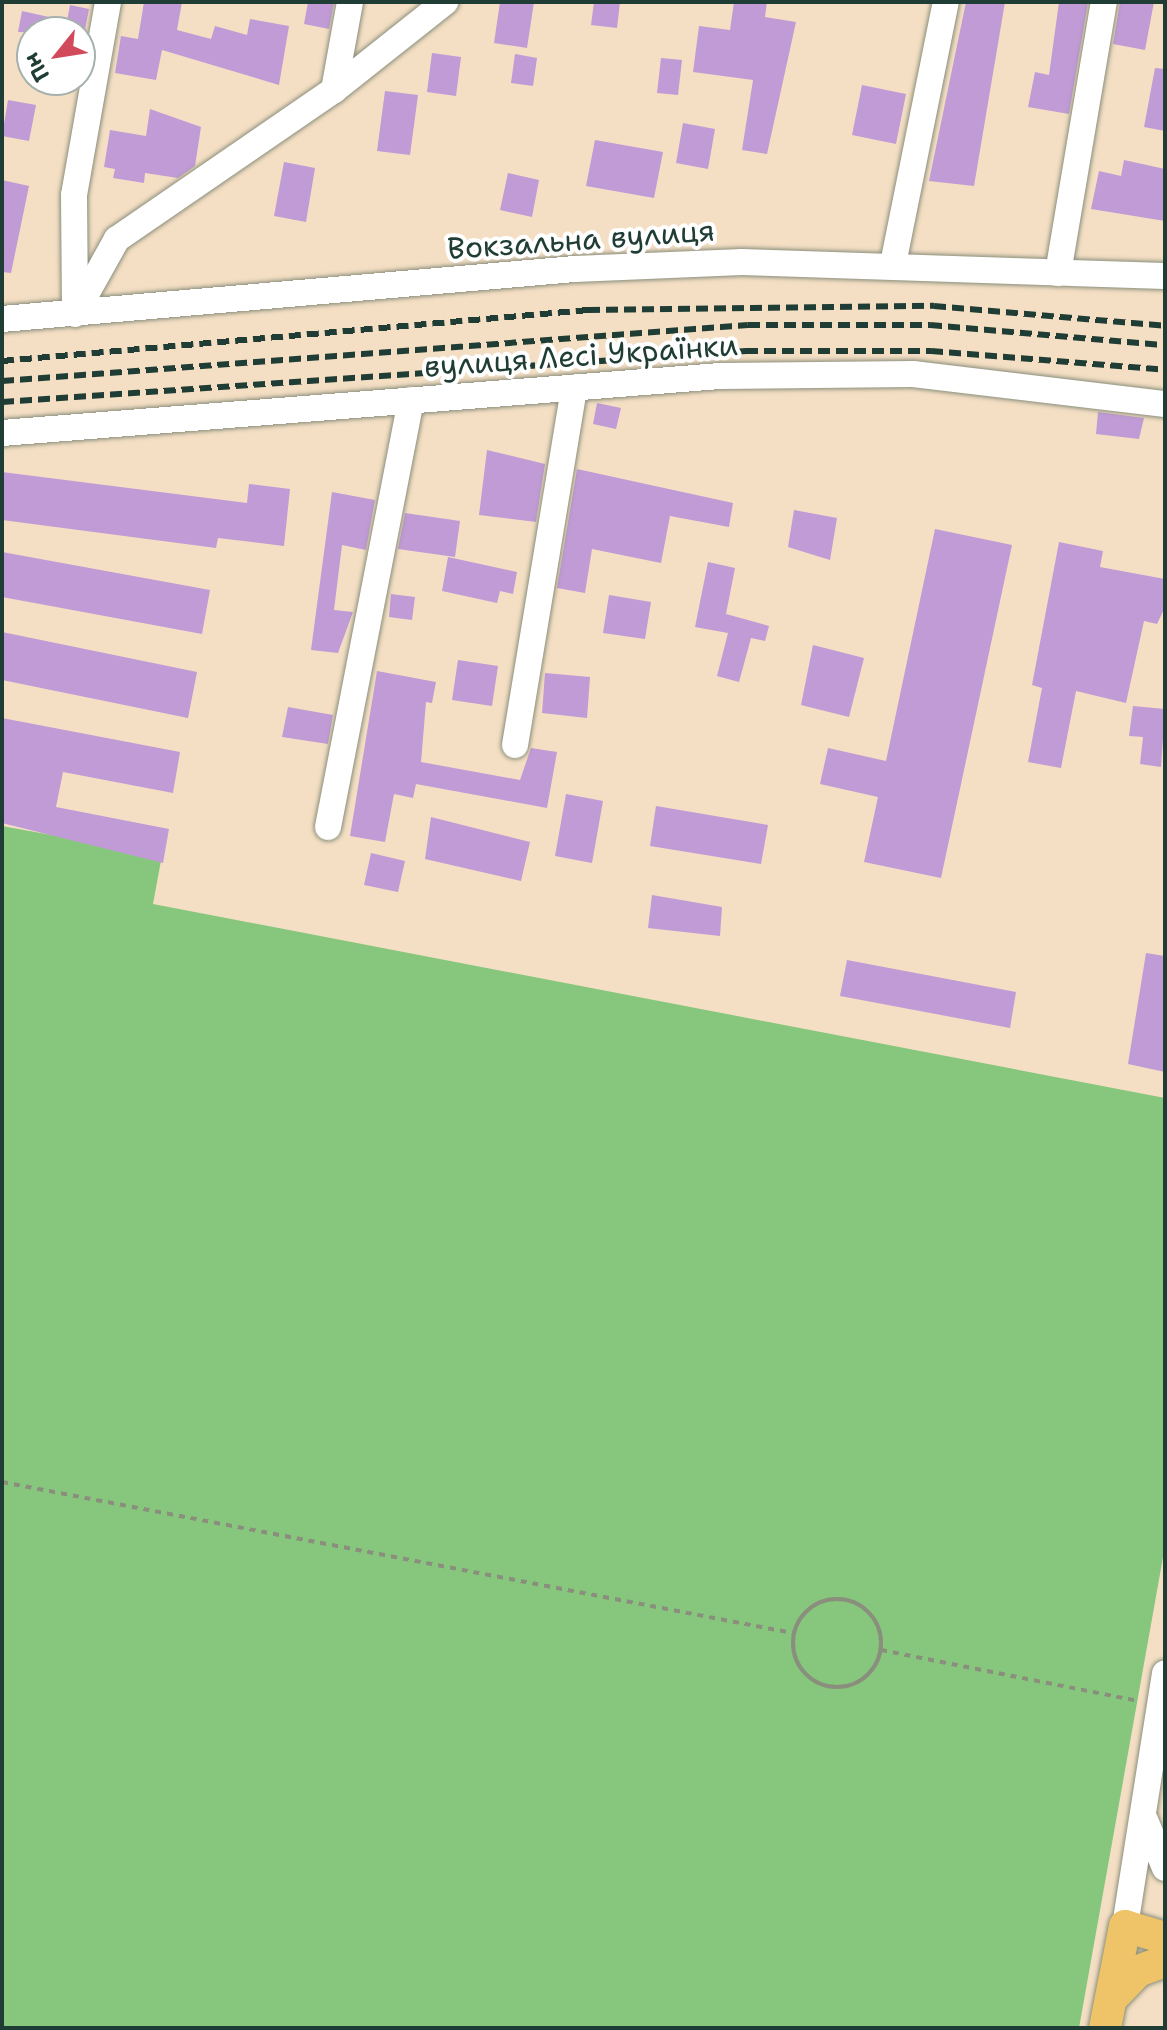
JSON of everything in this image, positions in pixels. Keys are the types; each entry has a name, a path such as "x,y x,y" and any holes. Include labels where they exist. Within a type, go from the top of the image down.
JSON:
{"main road":[{"path":"1108,2013 1125,1926 1165,1938"},
{"path":"1108,2013 1138,1971 1165,1961"}],"street":[{"path":"75,314 74,195 108,2"},
{"path":"334,90 350,2"},
{"path":"75,314 117,239 334,90 445,2"},
{"path":"893,264 946,2"},
{"path":"1058,273 1104,2"},
{"name":"Вокзальна вулиця","path":"2,319 575,269 893,264 1165,276"},
{"name":"вулиця Лесі Українки","path":"2,433 720,376 913,374 1165,404"},
{"path":"515,745 574,388"},
{"path":"328,827 411,400"},
{"path":"1125,1926 1145,1820 1165,1673"},
{"path":"1145,1820 1165,1868"}],"path":[{"path":"2,1482 793,1633"},
{"path":"845,1599 872,1618 881,1650 862,1678 828,1687 801,1667 793,1633 813,1607 845,1599"},
{"path":"881,1650 1137,1701"}],"green space":[{"path":"2,826 162,855 153,904 1165,1098 1165,1546 1079,2028 2,2028"}],"building":[{"path":"144,2 182,2 177,30 211,39 215,26 247,35 250,19 289,26 279,85 162,50 156,80 115,73 121,36 138,39"},
{"path":"308,2 334,2 329,29 304,24"},
{"path":"500,2 534,2 527,48 494,43"},
{"path":"594,2 620,2 617,28 591,25"},
{"path":"734,2 767,2 765,17 796,22 767,154 742,150 753,80 693,72 699,26 730,30"},
{"path":"966,2 1005,2 974,186 929,181"},
{"path":"1059,2 1088,2 1069,114 1028,107 1035,72 1049,75"},
{"path":"1120,2 1154,2 1145,50 1113,44"},
{"path":"70,5 89,9 88,16 68,16"},
{"path":"22,11 44,16 21,16"},
{"path":"432,53 461,57 456,96 427,92"},
{"path":"515,54 537,58 533,86 511,83"},
{"path":"661,58 682,60 678,95 657,93"},
{"path":"1155,68 1165,69 1165,131 1144,127"},
{"path":"862,85 906,94 896,144 852,135"},
{"path":"385,91 418,95 410,155 377,151"},
{"path":"8,100 36,105 29,141 2,136"},
{"path":"150,109 201,127 195,166 178,178 145,173 144,183 113,178 115,169 104,167 110,130 146,136"},
{"path":"683,123 715,129 708,169 676,163"},
{"path":"595,140 663,152 654,198 586,186"},
{"path":"1124,160 1165,169 1165,221 1091,209 1099,171 1121,176"},
{"path":"284,162 315,168 306,222 274,216"},
{"path":"508,173 539,180 532,217 500,210"},
{"path":"2,180 29,186 11,273 2,272"},
{"path":"597,403 621,408 616,429 593,424"},
{"path":"1098,412 1144,418 1139,439 1096,434"},
{"path":"487,450 545,464 536,522 479,515"},
{"path":"577,469 733,503 729,527 670,516 661,563 592,549 585,593 557,588"},
{"path":"2,472 247,503 249,484 290,489 284,546 218,538 216,548 2,520"},
{"path":"332,492 375,500 366,550 342,545 334,610 353,612 338,653 311,650"},
{"path":"794,510 837,518 830,560 788,547"},
{"path":"405,513 460,521 455,557 398,549"},
{"path":"935,529 1012,545 941,878 864,862 878,797 820,784 828,748 886,761"},
{"path":"1059,542 1103,551 1100,567 1165,579 1165,607 1157,624 1144,621 1126,703 1076,691 1061,768 1028,762 1042,688 1032,685"},
{"path":"2,552 210,590 202,634 2,597"},
{"path":"448,557 517,572 513,594 500,591 497,603 442,591"},
{"path":"708,562 735,568 726,614 769,626 765,641 751,638 739,682 717,676 728,633 695,627"},
{"path":"391,594 415,597 412,620 389,617"},
{"path":"609,595 651,602 645,639 603,633"},
{"path":"2,632 197,672 188,718 2,680"},
{"path":"813,645 864,658 849,717 801,705"},
{"path":"458,660 498,666 492,706 452,700"},
{"path":"377,671 436,682 432,703 426,702 421,762 520,780 531,748 557,752 547,808 416,784 413,798 394,794 385,842 350,836"},
{"path":"545,673 590,677 587,718 542,713"},
{"path":"1133,706 1165,709 1161,767 1140,764 1143,737 1129,736"},
{"path":"288,707 333,715 328,744 282,737"},
{"path":"2,718 180,752 173,793 63,772 56,807 169,829 163,863 2,823"},
{"path":"566,794 603,801 592,863 555,856"},
{"path":"656,806 768,825 761,864 650,846"},
{"path":"431,817 530,842 521,881 425,859"},
{"path":"371,853 405,861 398,892 364,885"},
{"path":"652,895 722,907 720,936 648,928"},
{"path":"1146,953 1165,956 1165,1072 1128,1064"},
{"path":"847,960 1016,992 1010,1028 840,996"}],"railway":[{"path":"2,361 588,310 934,306 1165,326"},
{"path":"2,381 748,325 930,325 1165,345"},
{"path":"2,402 746,351 931,351 1165,370"}]}
